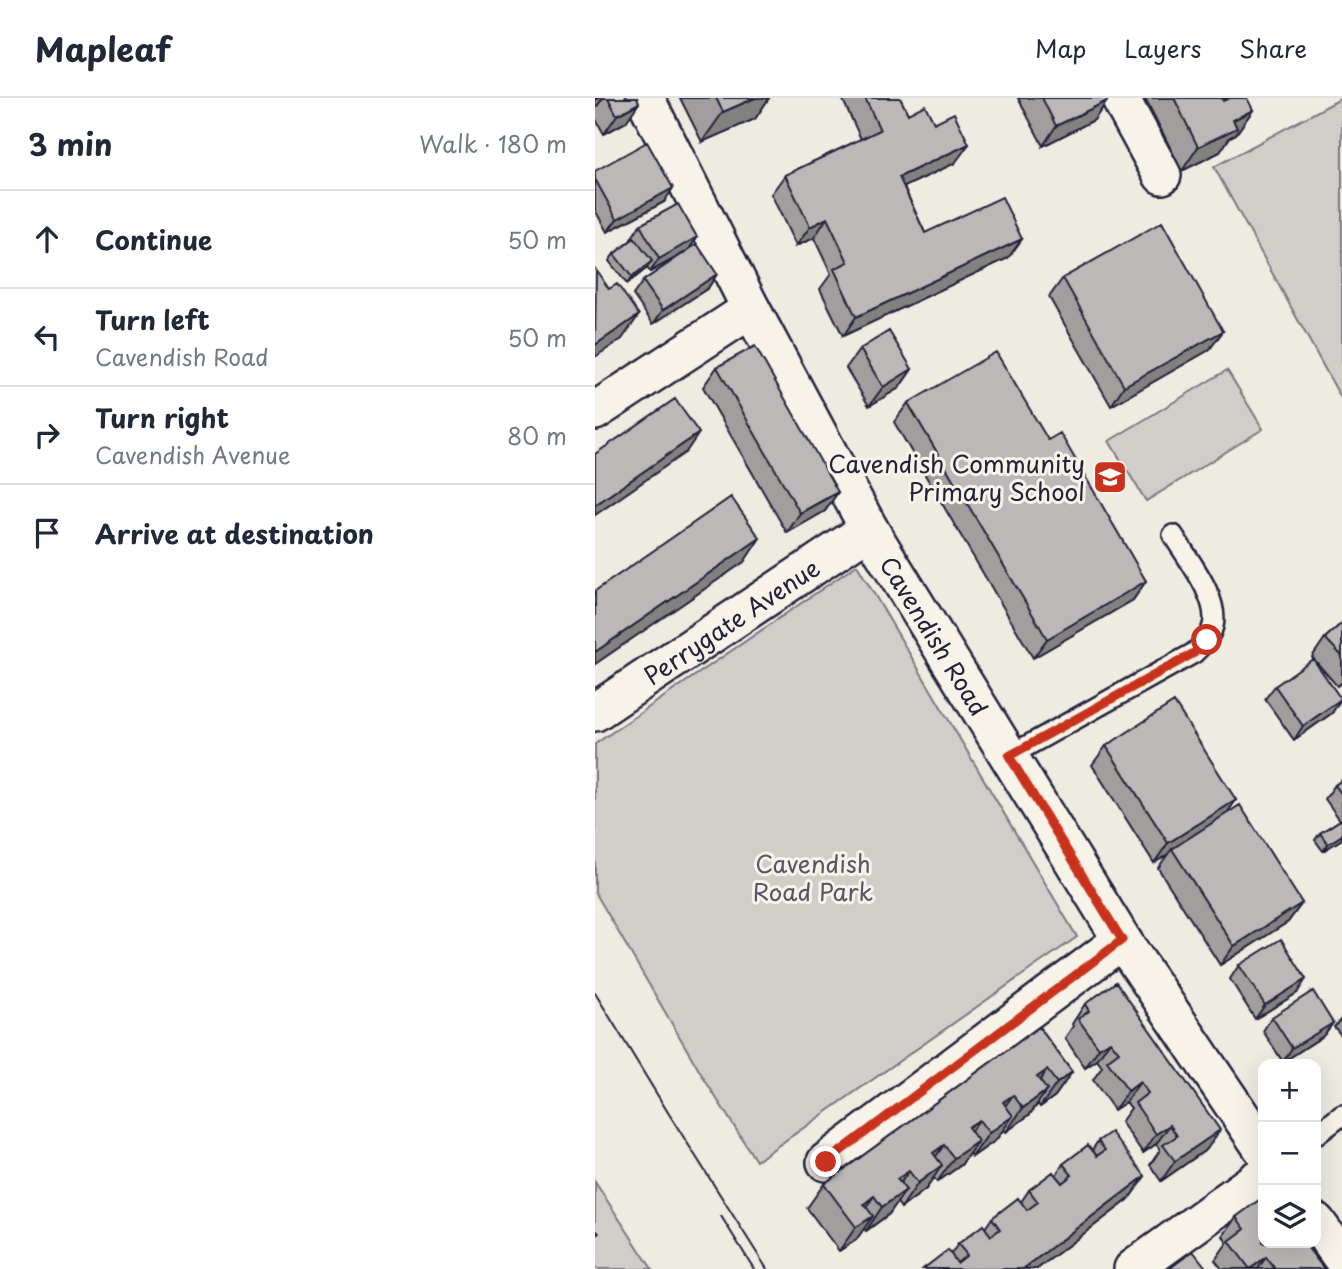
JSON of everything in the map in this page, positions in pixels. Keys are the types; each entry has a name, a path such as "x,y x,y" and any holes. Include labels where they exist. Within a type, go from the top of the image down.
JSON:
{"street":[{"name":"Cavendish Road","path":"645,98 751,309 869,529 1122,940 1258,1142"},
{"path":"1120,98 1162,175"},
{"path":"595,411 751,309"},
{"name":"Perrygate Avenue","path":"595,712 869,529"},
{"path":"826,1162 1122,940"},
{"path":"1133,1269 1258,1179"},
{"path":"1321,1229 1342,1258"}],"lane":[{"path":"1009,756 1194,653 1207,640 1215,613 1211,597 1174,535"},
{"path":"1321,1131 1342,1115"}],"green space":[{"path":"1342,98 1342,400 1214,167"},
{"path":"1227,370 1263,429 1146,501 1109,441"},
{"name":"Cavendish Road Park","path":"857,565 1077,937 756,1161 703,1077 595,892 595,744"},
{"path":"595,1182 652,1269 595,1269"}],"building":[{"path":"608,98 637,98 639,103 617,115"},
{"path":"716,98 755,98 723,112"},
{"path":"865,98 900,98 908,114 925,105 934,123 954,113 969,144 899,177 925,233 1002,197 1022,239 856,317 834,269 848,262 827,218 810,227 785,175 880,130"},
{"path":"1042,98 1106,98 1107,101 1056,126"},
{"path":"1174,98 1222,98 1223,101 1230,98 1247,98 1253,110 1233,120 1237,128 1198,147"},
{"path":"647,142 673,188 617,219 595,179 595,171"},
{"path":"678,204 697,237 659,259 640,225"},
{"path":"1162,222 1223,331 1124,386 1063,278"},
{"path":"634,238 652,261 632,277 614,254"},
{"path":"697,244 717,274 663,310 643,281"},
{"path":"596,270 609,289 617,284 639,315 595,345"},
{"path":"889,331 912,369 883,387 860,349"},
{"path":"755,346 838,492 800,513 717,367"},
{"path":"996,352 1048,440 1060,433 1146,581 1047,639 908,403"},
{"path":"675,399 699,433 595,505 595,454"},
{"path":"731,497 760,538 595,652 595,591"},
{"path":"1342,623 1342,656 1325,638"},
{"path":"1313,659 1341,699 1303,726 1275,686"},
{"path":"1174,702 1236,800 1168,843 1106,746"},
{"path":"1342,780 1342,795 1335,785"},
{"path":"1240,805 1302,903 1234,946 1172,849"},
{"path":"1342,819 1342,835 1328,844 1320,833"},
{"path":"1281,939 1306,979 1265,1005 1239,965"},
{"path":"1116,982 1220,1130 1175,1161 1163,1145 1177,1136 1170,1125 1156,1134 1135,1103 1148,1093 1140,1082 1128,1091 1107,1061 1119,1052 1110,1041 1099,1048 1078,1019 1089,1011 1085,1004"},
{"path":"1313,991 1333,1023 1292,1048 1272,1017"},
{"path":"1039,1027 1072,1072 1057,1083 1047,1070 1037,1077 1047,1090 1023,1108 1013,1095 1003,1102 1013,1116 989,1133 979,1120 968,1127 978,1141 954,1158 944,1145 933,1153 942,1165 918,1183 909,1171 897,1179 906,1190 882,1207 874,1196 864,1204 873,1216 856,1227 824,1184"},
{"path":"1111,1132 1145,1176 1023,1269 923,1269 948,1250 957,1263 967,1255 958,1244 983,1225 991,1236 1000,1229 992,1218 1018,1198 1027,1210 1038,1202 1029,1190 1053,1172 1062,1183 1072,1175 1063,1164 1088,1145 1097,1156 1105,1150 1098,1141"},
{"path":"1258,1201 1258,1248 1308,1248 1324,1269 1275,1269 1266,1257 1250,1269 1229,1241 1245,1229 1236,1217"},
{"path":"1193,1251 1207,1269 1169,1269"}],"tram line":[{"path":"595,993 767,1269"},
{"path":"721,1216 754,1269"}],"place":[{"name":"Cavendish Community Primary School","path":"1110,477"}],"route":[{"path":"826,1162 1122,940 1009,756 1194,653 1207,640"}]}
